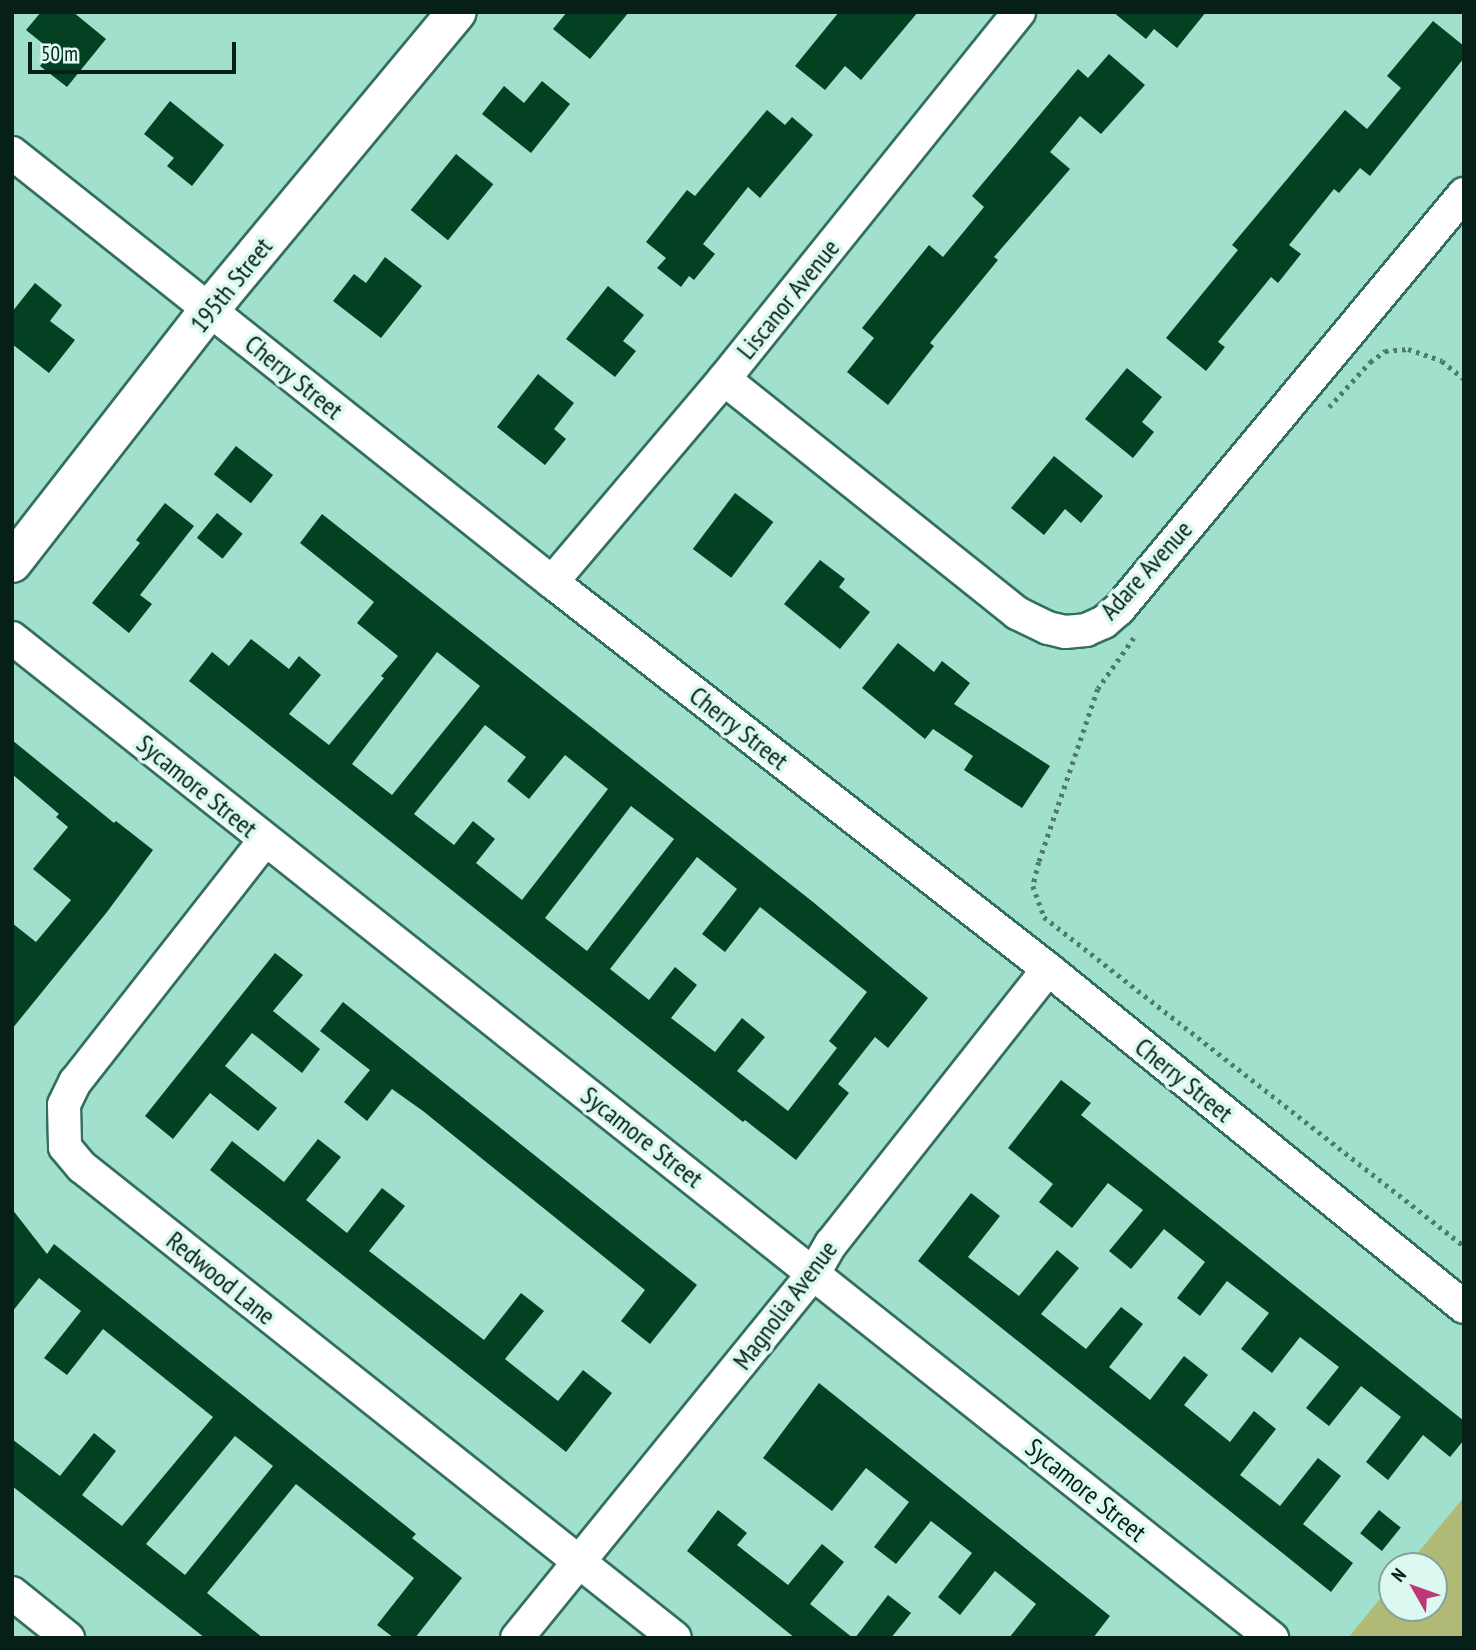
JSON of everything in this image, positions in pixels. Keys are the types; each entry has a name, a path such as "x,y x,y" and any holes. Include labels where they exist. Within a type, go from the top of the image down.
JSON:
{"street":[{"name":"195th Street","path":"12,563 210,309 457,12"},
{"name":"Liscanor Avenue","path":"552,582 723,379 1019,12"},
{"name":"Cherry Street","path":"12,153 552,582 1048,969 1464,1307"},
{"name":"Adare Avenue","path":"723,379 1017,613 1048,628 1065,632 1086,630 1104,622 1119,609 1464,194"},
{"name":"Sycamore Street","path":"12,638 1272,1638"},
{"name":"Redwood Lane","path":"265,840 75,1082 64,1105 65,1147 82,1167 675,1638"},
{"name":"Magnolia Avenue","path":"517,1638 814,1273 831,1244 1048,969"},
{"path":"12,1593 68,1638"}],"path":[{"path":"1320,417 1370,362 1385,351 1408,349 1441,361 1464,379"},
{"path":"1139,632 1098,689 1039,862 1033,886 1044,917 1464,1245"}],"green space":[{"path":"1464,1497 1464,1638 1348,1638 1378,1601 1378,1622 1448,1622 1448,1552 1419,1552"}],"building":[{"path":"41,12 73,12 106,39 67,87 40,66 52,51 26,30"},
{"path":"567,12 629,12 590,59 553,29"},
{"path":"839,12 918,12 861,80 845,66 825,90 795,66"},
{"path":"1113,12 1206,12 1177,48 1154,29 1146,39"},
{"path":"1433,21 1464,46 1464,58 1370,176 1360,168 1339,193 1334,189 1289,245 1301,254 1278,283 1271,277 1218,342 1225,347 1206,371 1166,338 1238,250 1232,245 1345,110 1367,129 1401,88 1387,76"},
{"path":"1109,54 1145,85 1101,134 1080,116 1050,152 1070,169 994,257 998,260 930,343 934,346 888,405 847,372 874,338 862,328 929,245 943,257 984,207 972,196 1078,69 1088,78"},
{"path":"542,81 570,104 531,153 482,114 504,86 524,103"},
{"path":"170,101 224,145 192,186 167,166 174,158 144,134"},
{"path":"767,110 785,125 792,117 813,135 760,198 748,187 703,244 715,254 694,280 689,276 681,287 657,268 666,258 646,242 687,190 695,196"},
{"path":"456,154 493,184 448,240 411,210"},
{"path":"385,257 422,286 381,338 333,301 354,274 366,283"},
{"path":"35,283 62,305 50,321 75,340 49,373 12,344 12,312"},
{"path":"608,286 644,315 623,341 636,351 615,377 566,339"},
{"path":"1127,368 1162,397 1142,422 1154,432 1133,458 1085,419"},
{"path":"538,374 574,403 554,429 566,439 545,465 497,427"},
{"path":"236,446 273,475 251,503 214,474"},
{"path":"1054,456 1103,496 1081,523 1065,509 1044,535 1011,508"},
{"path":"735,493 773,522 731,578 693,549"},
{"path":"165,503 194,526 140,595 152,604 129,633 92,603 140,543 136,540"},
{"path":"217,513 243,534 223,559 197,538"},
{"path":"322,514 813,902 928,998 888,1048 875,1037 838,1084 849,1093 796,1160 745,1120 743,1122 189,681 212,652 229,666 251,639 289,669 299,656 321,675 289,714 329,745 384,678 381,676 398,656 357,623 374,602 300,543","holes":["437,652 480,686 392,795 352,764","485,725 526,757 507,781 529,799 565,755 608,789 522,900 476,863 495,839 473,821 454,845 414,814","631,806 674,839 587,951 545,918","697,857 737,889 702,934 725,952 760,907 867,992 829,1041 837,1048 788,1111 737,1071 765,1037 742,1018 715,1052 671,1018 697,985 675,967 649,1000 610,969"]},
{"path":"820,560 845,579 839,587 870,612 840,649 784,604"},
{"path":"898,643 934,672 942,661 970,683 954,704 1050,766 1022,808 964,770 973,756 933,729 925,739 862,688"},
{"path":"12,740 114,823 116,821 153,850 107,912 12,1029 12,923 36,942 71,900 33,869 68,827 56,817 59,814 12,774"},
{"path":"275,953 303,975 273,1011 320,1049 302,1073 252,1033 225,1066 277,1108 258,1131 210,1093 173,1139 145,1116"},
{"path":"343,1002 697,1285 650,1344 621,1321 645,1290 423,1111 392,1089 367,1121 344,1102 370,1070 320,1031"},
{"path":"1061,1080 1091,1103 1081,1115 1464,1421 1464,1440 1450,1457 1423,1435 1388,1480 1366,1462 1401,1417 1361,1386 1329,1426 1306,1408 1339,1367 1300,1337 1272,1373 1241,1349 1269,1313 1227,1281 1200,1316 1177,1298 1205,1262 1164,1229 1131,1269 1109,1251 1143,1210 1108,1183 1072,1228 1039,1202 1053,1184 1008,1148"},
{"path":"318,1139 341,1157 306,1200 347,1233 382,1188 405,1206 369,1251 484,1340 521,1293 544,1311 505,1359 558,1401 583,1370 612,1393 566,1452 210,1170 232,1141 284,1182"},
{"path":"971,1193 1000,1216 968,1257 1019,1296 1057,1250 1079,1268 1041,1314 1086,1349 1121,1307 1143,1324 1109,1367 1150,1400 1184,1356 1208,1375 1184,1405 1230,1442 1254,1411 1276,1429 1240,1475 1280,1506 1318,1458 1341,1476 1303,1524 1353,1563 1331,1592 918,1261"},
{"path":"12,1209 47,1254 54,1244 416,1534 412,1538 462,1578 415,1638 394,1638 377,1625 414,1578 296,1484 207,1593 263,1638 205,1638 12,1486 12,1439 60,1476 94,1433 116,1451 82,1495 122,1526 213,1417 103,1329 67,1375 44,1358 81,1311 39,1278 12,1312","holes":["235,1436 273,1466 185,1575 146,1544"]},
{"path":"819,1383 1110,1616 1093,1638 1009,1638 1036,1604 995,1571 960,1615 938,1597 972,1553 931,1521 896,1564 874,1547 909,1502 866,1468 832,1511 763,1458"},
{"path":"718,1510 747,1533 737,1545 788,1585 822,1544 844,1562 810,1604 853,1638 795,1638 687,1551"},
{"path":"1379,1510 1401,1528 1382,1551 1360,1533"},
{"path":"888,1595 911,1613 891,1638 855,1638"}]}
